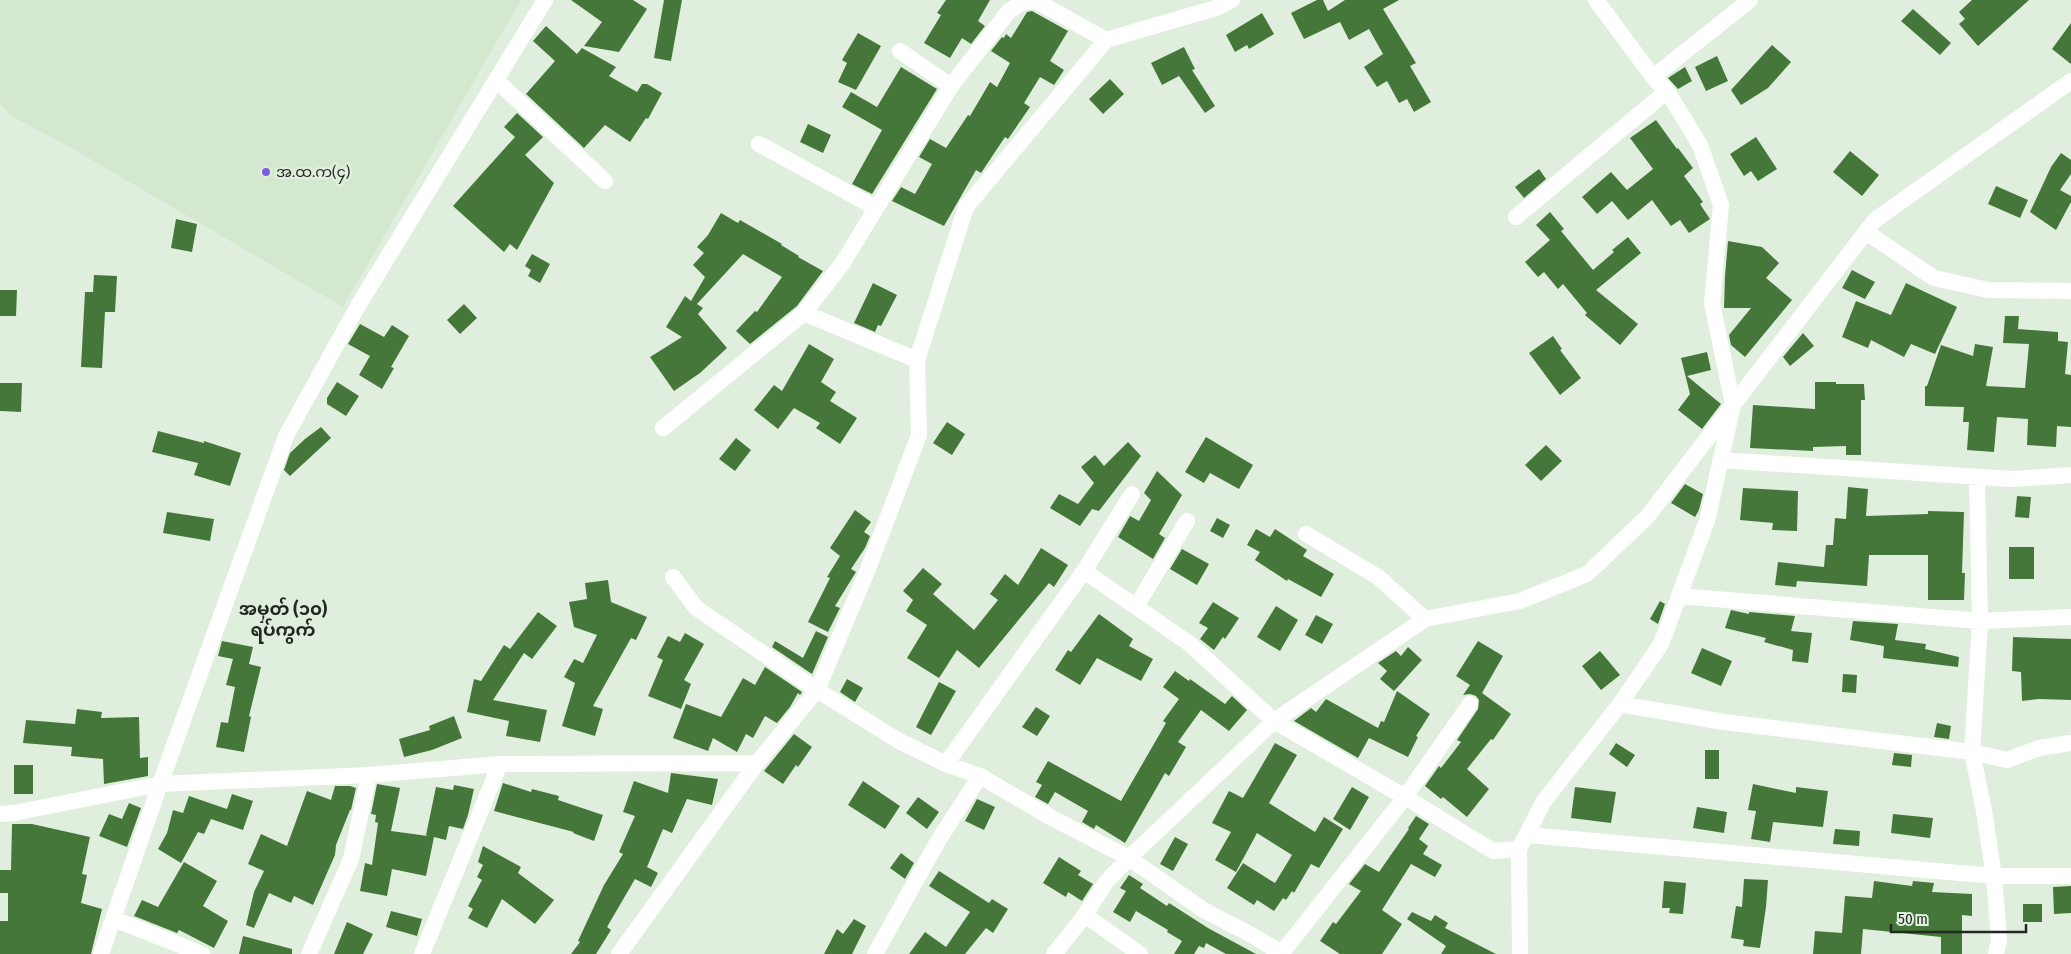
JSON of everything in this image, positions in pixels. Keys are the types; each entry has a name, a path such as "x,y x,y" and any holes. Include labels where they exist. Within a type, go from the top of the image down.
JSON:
{"street":[{"path":"101,954 160,784 286,436 359,304 545,0"},
{"path":"1520,954 1519,850 1544,801 1620,704 1661,644 1707,521 1733,405 1712,302 1721,205 1700,145 1667,91 1653,77 1596,0"},
{"path":"1653,77 1750,0"},
{"path":"663,428 804,313 842,264 951,86 1009,11 1023,2 1036,1 1106,40"},
{"path":"619,954 757,763 817,690 868,569 919,435 917,360 966,207 1106,40 1219,2"},
{"path":"900,51 951,86"},
{"path":"496,80 605,181"},
{"path":"1054,954 1085,914 1106,882 1274,721 1425,619 1520,601 1587,574 1647,517 1875,220 2071,81"},
{"path":"1516,217 1667,91"},
{"path":"759,144 876,208"},
{"path":"1866,232 1934,278 1988,290 2071,291"},
{"path":"804,313 917,360"},
{"path":"1720,460 2012,479 2071,475"},
{"path":"1977,477 1980,621 1972,752 1984,811 1994,876 1999,939 1996,954"},
{"path":"946,764 1084,571 1132,494"},
{"path":"1136,607 1187,521"},
{"path":"1306,534 1378,577 1425,619"},
{"path":"1084,571 1190,644 1274,721 1404,797 1493,852 1519,850"},
{"path":"672,577 696,608 817,690 899,741 946,764 980,776 1052,818 1129,858 1205,911 1248,933 1282,954 1404,797 1470,704"},
{"path":"1679,596 1980,621 2071,617"},
{"path":"1620,704 1724,722 1972,752 2007,760 2039,748 2071,744"},
{"path":"0,814 14,813 160,784 369,775 500,764 757,763"},
{"path":"422,954 500,764"},
{"path":"309,954 351,859 369,775"},
{"path":"875,954 938,841 980,776"},
{"path":"1527,835 1994,876 2071,876"},
{"path":"1085,914 1140,954"},
{"path":"114,919 202,954"}],"shaded area":[{"name":"အ.ထ.က(၄)","path":"0,0 521,0 343,307 68,146 13,117 0,105"}],"building":[{"path":"571,0 633,0 647,9 619,52 584,46 602,22"},
{"path":"664,0 682,0 671,61 654,58"},
{"path":"946,0 990,0 978,21 985,26 971,44 962,38 950,58 924,43 941,15 937,13"},
{"path":"1317,0 1323,0 1328,11 1345,0 1399,0 1383,9 1416,63 1410,66 1431,102 1414,112 1407,99 1399,103 1387,81 1377,87 1364,67 1383,54 1369,29 1349,40 1340,22 1304,39 1291,13"},
{"path":"1972,0 2029,0 1978,46 1959,24 1965,19 1959,12"},
{"path":"1913,9 1951,43 1940,55 1901,21"},
{"path":"1032,11 1068,31 1050,61 1064,70 1054,85 1040,77 1024,103 1030,107 1008,139 1005,137 981,173 976,170 944,226 892,201 901,187 915,194 932,164 919,157 930,139 946,148 968,115 970,116 990,82 997,87 1010,63 991,51 1006,34 1011,38 1027,12"},
{"path":"1262,13 1274,34 1249,49 1247,45 1235,52 1226,35"},
{"path":"2071,23 2071,64 2052,49"},
{"path":"546,26 577,54 582,48 616,67 609,76 637,92 642,84 647,84 662,93 648,119 646,118 630,142 605,125 584,148 526,94 555,61 533,41"},
{"path":"858,33 881,46 856,90 838,82 847,63 842,60"},
{"path":"1772,45 1791,62 1768,88 1741,105 1731,90"},
{"path":"1184,47 1195,69 1192,70 1215,106 1205,113 1179,76 1162,85 1151,63"},
{"path":"1717,56 1728,81 1706,91 1695,67"},
{"path":"901,67 937,89 872,194 852,184 882,130 842,107 851,92 877,107"},
{"path":"1685,67 1692,81 1678,89 1668,78"},
{"path":"1110,79 1124,94 1103,114 1089,99"},
{"path":"517,113 543,137 525,155 554,183 517,250 510,244 504,252 453,206 515,137 504,127"},
{"path":"1656,120 1693,168 1684,176 1703,202 1700,204 1710,219 1689,233 1680,220 1671,226 1652,200 1628,220 1612,201 1597,214 1582,197 1611,172 1627,190 1653,169 1630,138"},
{"path":"808,124 831,135 823,153 800,142"},
{"path":"1756,137 1777,169 1758,181 1751,171 1744,176 1730,154"},
{"path":"1850,151 1879,175 1862,196 1833,172"},
{"path":"2061,153 2071,160 2071,174 2060,190 2071,196 2071,202 2056,230 2030,212 2051,167"},
{"path":"1539,169 1546,179 1524,198 1515,187"},
{"path":"1996,186 2028,200 2020,218 1988,204"},
{"path":"1550,212 1564,229 1561,231 1593,270 1614,252 1612,250 1628,237 1641,253 1596,290 1638,324 1620,345 1585,315 1587,313 1563,284 1558,289 1544,272 1538,277 1525,262 1550,240 1536,225"},
{"path":"721,213 738,223 740,220 782,244 798,257 823,271 797,306 750,344 736,331 755,311 757,312 782,277 743,254 697,304 703,308 698,314 727,348 700,373 674,391 650,357 682,337 666,327 685,296 691,301 705,277 693,265 704,253 697,247 708,235"},
{"path":"176,219 197,224 192,252 171,248"},
{"path":"1728,241 1762,247 1779,263 1766,278 1792,300 1745,357 1731,345 1729,335 1751,308 1724,308"},
{"path":"532,254 550,264 540,283 528,276 531,270 525,266"},
{"path":"1852,270 1875,282 1865,299 1842,288"},
{"path":"94,275 117,276 115,312 105,312 102,368 81,367 85,292 93,292"},
{"path":"873,283 897,295 881,326 878,325 875,332 854,323"},
{"path":"1906,283 1957,307 1935,354 1911,344 1904,357 1871,340 1868,348 1842,337 1856,301 1891,315"},
{"path":"0,290 17,290 16,316 0,316"},
{"path":"464,304 477,318 460,334 447,320"},
{"path":"2005,316 2019,316 2018,329 2058,332 2058,341 2068,342 2065,374 2071,375 2071,427 2057,426 2056,447 2027,445 2028,419 1997,417 1994,452 1967,450 1969,422 1963,422 1964,407 1925,406 1925,386 1927,386 1941,345 1973,356 1975,344 1993,347 1986,386 2025,388 2029,344 2003,343"},
{"path":"360,324 384,337 392,325 409,336 391,367 394,368 382,389 359,375 370,356 348,344"},
{"path":"1803,333 1814,346 1790,366 1783,357"},
{"path":"1553,336 1562,349 1560,350 1581,378 1560,395 1529,353"},
{"path":"809,344 834,359 821,382 836,392 830,401 857,418 840,444 816,428 820,423 794,408 778,429 754,410 774,385 782,391"},
{"path":"1707,352 1711,370 1687,376 1721,404 1702,429 1678,410 1690,394 1681,358"},
{"path":"337,382 359,396 346,416 327,404 327,398"},
{"path":"1815,382 1864,384 1865,400 1861,400 1861,455 1846,455 1846,446 1813,447 1813,451 1750,448 1753,405 1815,409"},
{"path":"0,383 22,383 21,412 0,411"},
{"path":"947,422 965,434 952,455 933,443"},
{"path":"321,427 331,438 290,476 284,470 290,453"},
{"path":"158,431 204,443 204,441 241,453 230,486 194,475 198,463 152,452"},
{"path":"1206,437 1253,465 1239,489 1210,473 1204,483 1185,472"},
{"path":"736,438 751,450 735,471 719,459"},
{"path":"1128,442 1141,456 1099,511 1092,509 1080,526 1050,508 1059,494 1078,504 1094,483 1081,467 1095,455 1104,466"},
{"path":"1546,445 1562,461 1541,481 1525,465"},
{"path":"1157,471 1182,495 1159,534 1165,538 1153,559 1118,537 1130,516 1139,521 1151,500 1144,493"},
{"path":"1685,484 1703,494 1695,517 1671,503"},
{"path":"1848,487 1868,489 1866,516 1928,514 1928,511 1964,512 1962,573 1965,573 1964,600 1928,600 1928,555 1869,555 1867,586 1797,581 1796,587 1775,585 1778,562 1824,567 1826,545 1833,545 1835,518 1846,519"},
{"path":"1743,488 1798,491 1797,531 1772,530 1773,523 1740,520"},
{"path":"2017,496 2031,497 2029,518 2015,517"},
{"path":"855,510 871,522 864,532 870,536 865,548 851,569 856,572 835,606 840,608 828,632 808,622 830,578 827,577 840,556 830,548"},
{"path":"167,512 214,519 210,541 163,533"},
{"path":"1217,518 1230,525 1223,538 1210,531"},
{"path":"1256,529 1270,537 1275,529 1307,550 1303,556 1334,574 1321,597 1288,579 1287,581 1255,560 1260,552 1247,545"},
{"path":"2009,547 2034,547 2034,579 2009,579"},
{"path":"1041,548 1068,565 1054,587 1049,583 979,668 957,650 939,678 907,658 927,625 906,611 913,600 903,591 923,568 942,584 933,594 974,630 998,600 990,594 1005,574 1018,585"},
{"path":"1182,549 1209,564 1197,585 1170,569"},
{"path":"608,580 611,602 647,617 636,640 631,638 593,706 603,709 595,736 562,726 575,683 564,677 574,659 583,663 597,635 574,627 569,602 587,599 585,583"},
{"path":"1660,601 1665,604 1658,624 1650,619"},
{"path":"1213,602 1239,618 1225,639 1223,637 1214,650 1200,639 1208,628 1199,623"},
{"path":"1276,606 1298,620 1280,651 1257,637"},
{"path":"1731,610 1749,614 1749,612 1795,616 1791,631 1812,633 1808,663 1792,661 1793,650 1764,642 1766,638 1725,628"},
{"path":"538,612 557,626 532,659 524,653 493,700 547,710 540,742 506,736 509,721 467,712 474,679 481,681 504,645 510,649"},
{"path":"1099,614 1133,639 1129,646 1153,659 1141,681 1097,658 1080,685 1055,670 1068,650 1071,652"},
{"path":"1316,615 1333,624 1322,644 1305,635"},
{"path":"1853,621 1898,624 1895,640 1926,644 1925,649 1959,657 1958,667 1883,658 1884,646 1850,640"},
{"path":"816,631 828,637 812,674 772,647 775,641 803,658"},
{"path":"685,633 704,644 684,680 691,684 681,709 648,696 663,660 657,657 668,636 680,642"},
{"path":"2013,637 2071,639 2071,700 2039,699 2022,701 2021,672 2012,671"},
{"path":"222,641 253,647 249,664 261,667 249,716 251,717 244,752 216,747 221,722 228,723 235,687 226,685 233,659 218,656"},
{"path":"1478,641 1503,656 1482,693 1511,714 1493,740 1491,739 1467,769 1489,789 1467,817 1443,797 1441,799 1425,786 1439,766 1441,768 1461,742 1457,740 1478,709 1479,700 1476,696 1470,694 1463,695 1470,685 1456,676"},
{"path":"1408,647 1422,660 1394,691 1380,679 1387,671 1378,663 1396,651 1401,656"},
{"path":"1702,648 1732,661 1721,686 1691,673"},
{"path":"1600,651 1620,675 1601,690 1582,666"},
{"path":"765,667 802,692 800,695 798,693 777,723 765,716 753,738 746,734 737,752 713,738 708,751 673,738 686,704 721,717 743,678 755,685"},
{"path":"1175,671 1189,681 1190,679 1225,704 1232,696 1247,710 1229,731 1201,710 1178,742 1186,747 1169,776 1165,773 1125,843 1096,825 1094,829 1082,822 1088,811 1055,792 1048,804 1035,797 1042,785 1036,782 1048,761 1121,801 1166,723 1163,721 1179,699 1163,687"},
{"path":"1843,674 1857,675 1856,693 1842,692"},
{"path":"847,679 863,688 855,702 840,692"},
{"path":"939,682 956,691 931,735 916,727"},
{"path":"1397,691 1430,714 1416,736 1418,737 1408,757 1369,738 1358,758 1294,721 1311,708 1316,712 1326,699 1378,728 1381,721 1384,722"},
{"path":"1036,707 1050,716 1037,736 1022,727"},
{"path":"77,709 102,712 101,718 139,717 140,758 148,757 148,776 104,784 103,759 71,756 72,747 23,743 26,720 75,724"},
{"path":"454,716 462,738 432,750 404,757 399,739 430,730 429,726"},
{"path":"1937,723 1951,726 1949,739 1934,737"},
{"path":"794,734 812,747 783,784 764,771"},
{"path":"1275,743 1297,755 1269,803 1315,832 1324,817 1343,829 1319,868 1311,864 1294,893 1292,891 1286,900 1283,898 1274,911 1257,900 1254,905 1227,888 1243,863 1275,883 1292,855 1257,833 1236,872 1215,860 1231,832 1212,823 1229,791 1243,798"},
{"path":"1616,743 1635,755 1627,767 1609,754"},
{"path":"1705,750 1719,750 1719,779 1705,779"},
{"path":"1894,753 1912,755 1911,767 1892,765"},
{"path":"14,765 33,765 33,794 14,794"},
{"path":"671,773 718,779 712,805 687,799 672,833 663,829 647,867 658,873 651,887 635,879 607,927 611,930 596,954 571,954 580,942 578,941 604,885 623,854 619,852 635,816 623,812 634,781 668,793"},
{"path":"863,781 900,806 885,829 848,805"},
{"path":"503,783 531,792 532,789 559,796 558,800 603,815 594,841 574,832 494,811"},
{"path":"377,784 400,788 391,831 428,836 426,835 436,787 453,790 454,785 474,789 463,829 449,826 446,840 434,837 426,876 392,869 387,896 360,891 365,863 372,865 378,823 375,822 376,815 371,814"},
{"path":"1753,784 1796,793 1796,787 1828,791 1823,827 1773,822 1770,842 1751,839 1756,811 1748,810"},
{"path":"335,786 356,788 351,810 336,845 335,855 313,905 294,896 291,903 269,893 254,928 246,925 254,892 264,871 248,864 261,834 287,846 307,791 331,800"},
{"path":"1352,787 1369,797 1350,830 1333,819"},
{"path":"1575,787 1616,792 1611,823 1571,818"},
{"path":"232,794 253,801 243,830 211,819 204,834 198,832 181,863 158,849 167,833 173,810 183,813 189,796 227,809"},
{"path":"918,797 939,812 927,829 906,813"},
{"path":"977,799 995,807 984,830 965,821"},
{"path":"129,803 141,808 127,847 99,836 109,814 122,819"},
{"path":"1697,807 1727,812 1724,833 1693,828"},
{"path":"1893,814 1933,818 1930,838 1891,833"},
{"path":"1416,816 1429,824 1419,839 1428,846 1423,854 1442,865 1435,877 1411,864 1382,910 1402,924 1382,954 1340,954 1320,941 1333,922 1336,924 1361,891 1349,884 1365,864 1379,872"},
{"path":"12,824 32,824 90,837 82,874 87,875 81,903 102,909 91,954 0,954 0,921 8,921 8,893 0,893 0,870 11,870"},
{"path":"1835,829 1860,831 1859,846 1833,844"},
{"path":"1175,837 1188,844 1173,871 1160,864"},
{"path":"483,846 521,867 518,873 554,900 535,924 502,899 487,928 468,918 473,909 468,906 482,880 477,877 483,865 478,862"},
{"path":"901,853 914,863 905,879 890,868"},
{"path":"1059,857 1081,871 1078,875 1093,884 1082,901 1068,892 1066,897 1043,883"},
{"path":"184,862 217,881 203,906 228,921 214,948 179,930 177,933 134,916 142,900 158,907"},
{"path":"939,871 989,903 992,899 1008,909 993,933 986,928 965,954 909,954 925,932 946,947 970,912 929,886"},
{"path":"1129,875 1143,884 1140,888 1167,906 1169,903 1208,928 1256,954 1226,954 1206,943 1204,948 1199,946 1194,954 1174,954 1182,941 1167,932 1168,930 1136,911 1130,922 1113,912 1126,891 1120,888"},
{"path":"1744,879 1768,880 1760,948 1743,946 1744,940 1731,938 1736,906 1742,907"},
{"path":"1664,881 1686,883 1683,914 1669,913 1670,908 1662,908"},
{"path":"1874,881 1912,886 1913,881 1934,883 1932,892 1972,894 1972,916 1962,915 1962,954 1941,954 1941,937 1863,929 1861,954 1813,954 1815,931 1842,933 1845,896 1872,898"},
{"path":"2071,886 2071,913 2054,914 2053,887"},
{"path":"2023,904 2042,904 2042,922 2023,922"},
{"path":"391,911 422,919 417,936 386,927"},
{"path":"1412,912 1431,921 1435,915 1448,923 1445,928 1496,954 1441,954 1446,946 1407,919"},
{"path":"854,919 866,926 852,954 824,954 837,929 843,934"},
{"path":"347,922 373,934 363,954 334,954"},
{"path":"243,936 292,949 292,954 239,954"}],"place":[{"name":"အ.ထ.က(၄)","path":"266,172"}],"district":[{"name":"အမှတ် (၁၀) ရပ်ကွက်","path":"283,619"}]}
